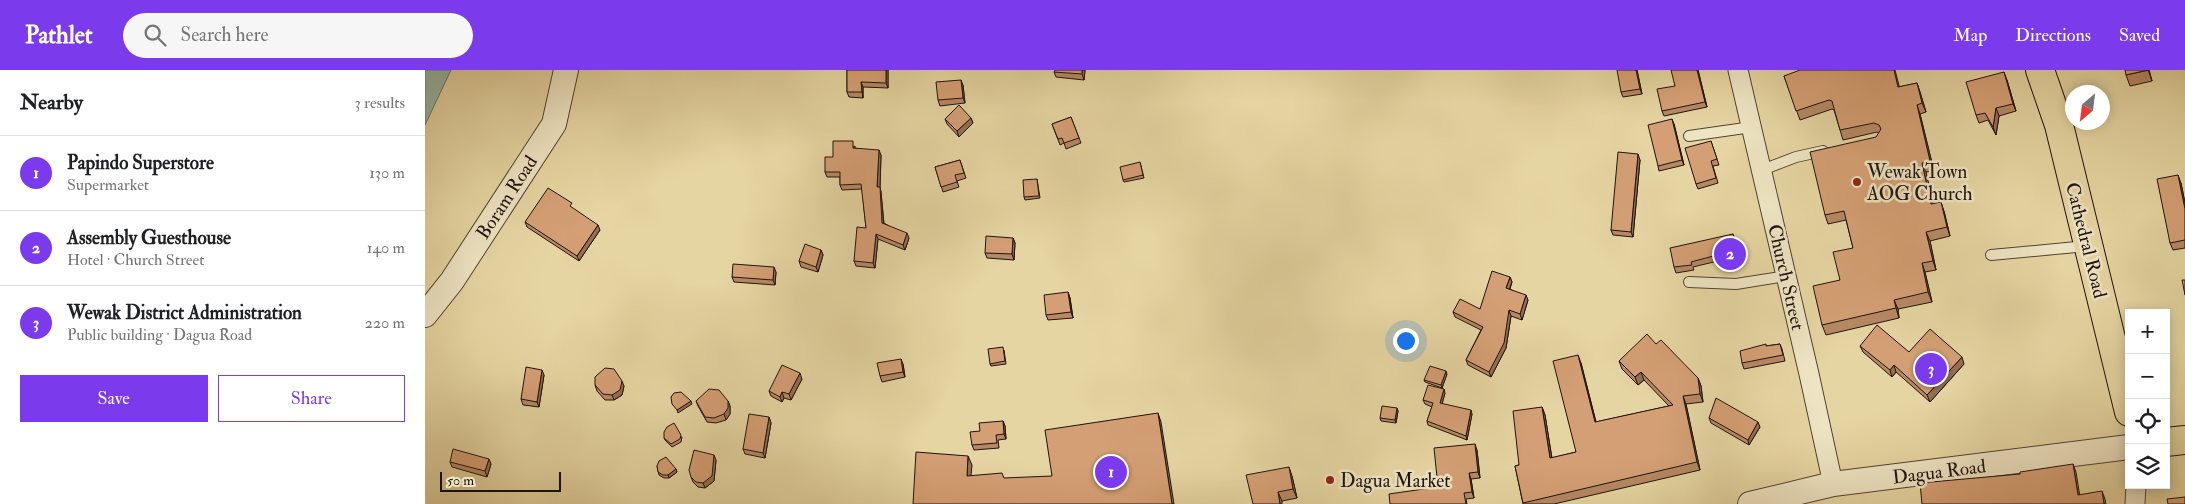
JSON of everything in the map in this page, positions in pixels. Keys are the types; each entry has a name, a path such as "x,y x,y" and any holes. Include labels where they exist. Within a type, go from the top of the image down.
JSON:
{"main road":[{"name":"Cathedral Road","path":"2039,70 2059,125 2126,399"},
{"path":"2170,442 2185,440"}],"street":[{"name":"Boram Road","path":"425,315 452,281 553,124 566,70"},
{"name":"Church Street","path":"1738,70 1787,276 1833,484"},
{"name":"Dagua Road","path":"1756,504 1833,484 2125,448"},
{"path":"2135,489 2135,504"}],"lane":[{"path":"1689,136 1752,127"},
{"path":"1762,170 1796,157 1832,149"},
{"path":"1991,255 2088,246"},
{"path":"1689,282 1736,284 1787,276"}],"shaded area":[{"path":"425,70 451,70 425,125"}],"building":[{"path":"847,70 886,70 886,83 861,82 862,92 847,92"},
{"path":"1055,70 1082,70 1082,74 1054,72"},
{"path":"1617,70 1636,70 1640,89 1621,92"},
{"path":"1671,70 1697,70 1705,102 1662,111 1657,89 1675,86"},
{"path":"1800,70 1894,70 1898,87 1917,83 1922,103 1917,105 1930,161 1922,163 1931,204 1941,202 1947,227 1926,232 1933,261 1922,263 1928,292 1894,300 1896,308 1822,325 1813,286 1840,280 1833,252 1853,248 1844,211 1825,215 1810,152 1876,137 1881,129 1879,125 1874,123 1840,130 1832,101 1829,100 1796,111 1784,76"},
{"path":"2125,70 2148,70 2126,75"},
{"path":"2004,72 2013,104 1996,108 1993,127 1985,113 1976,115 1966,82"},
{"path":"961,80 963,98 938,100 936,82"},
{"path":"959,105 971,118 957,131 945,119"},
{"path":"1071,117 1079,138 1064,143 1062,138 1058,139 1052,124"},
{"path":"1672,119 1682,160 1658,166 1648,125"},
{"path":"833,141 853,141 853,148 879,150 877,187 880,187 882,223 907,233 903,245 876,234 873,263 854,261 857,227 866,228 861,184 840,185 840,172 825,172 825,157 833,157"},
{"path":"1711,141 1717,159 1711,161 1716,178 1696,184 1685,148"},
{"path":"1618,152 1638,154 1631,232 1611,230"},
{"path":"960,160 964,173 955,175 957,182 941,187 935,167"},
{"path":"1140,162 1143,175 1123,180 1120,167"},
{"path":"2178,175 2185,209 2185,240 2170,243 2157,179"},
{"path":"1037,179 1039,196 1024,197 1023,180"},
{"path":"548,188 572,203 570,206 598,225 577,256 525,222"},
{"path":"1733,234 1740,259 1723,263 1721,254 1691,262 1692,265 1674,267 1670,248"},
{"path":"986,236 1013,238 1012,254 985,253"},
{"path":"805,244 821,250 816,267 799,261"},
{"path":"733,264 774,267 773,280 732,277"},
{"path":"1492,271 1510,277 1506,288 1526,295 1520,314 1509,310 1504,343 1489,372 1466,360 1483,327 1453,312 1460,299 1480,309"},
{"path":"2182,280 2185,280 2185,295"},
{"path":"1068,292 1071,312 1046,315 1044,295"},
{"path":"1877,325 1909,352 1930,329 1962,357 1927,395 1894,365 1890,370 1860,346"},
{"path":"1647,334 1656,344 1661,340 1698,378 1700,394 1683,396 1697,462 1523,503 1515,466 1519,465 1513,411 1542,407 1550,458 1576,452 1553,361 1578,355 1595,422 1673,405 1641,372 1635,377 1619,361"},
{"path":"1766,344 1766,346 1780,344 1783,355 1742,363 1740,351"},
{"path":"1003,347 1005,361 990,364 988,349"},
{"path":"901,359 903,372 880,376 877,363"},
{"path":"782,365 800,373 789,394 782,392 780,397 769,391"},
{"path":"1430,366 1446,371 1441,385 1424,380"},
{"path":"526,367 542,370 537,402 521,399"},
{"path":"605,368 614,369 622,381 620,390 612,395 603,394 595,385 595,377"},
{"path":"1428,385 1444,389 1440,403 1471,410 1466,436 1427,421 1433,403 1423,400"},
{"path":"709,389 719,390 728,401 728,408 724,414 714,418 705,417 696,401"},
{"path":"681,392 691,401 677,410 672,404 671,397 674,393"},
{"path":"1716,398 1758,422 1748,440 1709,418"},
{"path":"1382,406 1397,408 1395,420 1380,418"},
{"path":"1158,413 1172,504 913,504 916,452 968,456 967,476 1002,473 1004,478 1052,476 1045,430"},
{"path":"749,414 769,417 763,453 743,449"},
{"path":"1003,421 1004,434 996,435 997,443 972,445 970,432 980,431 979,423"},
{"path":"674,423 681,435 680,439 671,444 664,438 664,432 667,427"},
{"path":"1475,444 1478,472 1469,473 1472,492 1464,493 1466,504 1390,504 1389,494 1438,487 1434,448"},
{"path":"453,449 489,459 485,471 450,462"},
{"path":"694,450 714,455 712,476 703,483 696,482 691,477 689,470"},
{"path":"666,457 676,469 668,475 663,475 658,472 657,466 659,461"},
{"path":"2073,464 2078,495 2102,491 2104,504 1922,504 1920,483 2020,474 2020,472"},
{"path":"1289,467 1293,489 1278,492 1280,504 1253,504 1246,475"},
{"path":"2185,497 2185,504 2168,504 2167,499"}],"place":[{"name":"Wewak Town AOG Church","path":"1857,182"},
{"name":"Assembly Guesthouse","path":"1730,254"},
{"name":"Wewak District Administration","path":"1931,369"},
{"name":"Papindo Superstore","path":"1111,472"},
{"name":"Dagua Market","path":"1330,480"}]}
